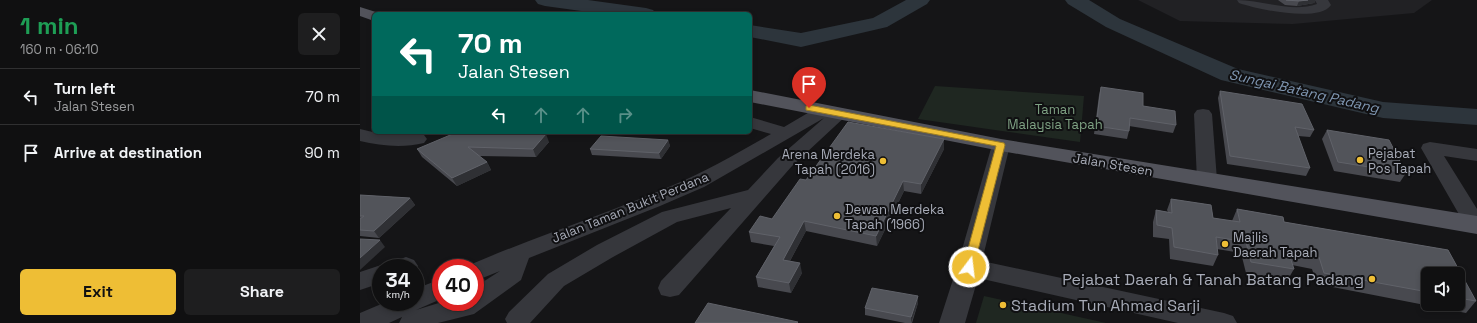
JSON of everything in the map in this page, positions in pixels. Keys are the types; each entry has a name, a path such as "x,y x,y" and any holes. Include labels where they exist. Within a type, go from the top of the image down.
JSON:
{"main road":[{"path":"360,11 372,15"},
{"name":"Jalan Stesen","path":"752,96 1001,145 1477,225"}],"street":[{"path":"1243,0 1250,4 1268,7 1310,9 1325,5 1321,0"},
{"path":"670,288 831,112"},
{"name":"Jalan Taman Bukit Perdana","path":"484,268 518,253 679,190 785,133 831,112"},
{"path":"1203,114 1207,180"},
{"path":"752,123 785,133"},
{"path":"360,128 372,124"},
{"path":"360,134 386,140 418,139"},
{"path":"952,323 969,267 1001,145"},
{"path":"1477,155 1430,148 1477,225"},
{"path":"518,319 556,280 670,217 755,195"},
{"path":"484,295 513,274 517,263 518,253"},
{"path":"969,267 1224,323"},
{"path":"360,281 372,277"},
{"path":"364,323 390,311"},
{"path":"412,323 433,314 450,311"}],"shaded area":[{"path":"1138,0 1432,0 1414,13 1293,24 1180,21"}],"green space":[{"name":"Taman Malaysia Tapah","path":"935,86 1084,96 1080,142 918,119"},
{"name":"Stadium Tun Ahmad Sarji","path":"984,296 1106,323 976,323"}],"building":[{"path":"1286,0 1308,0 1299,1"},
{"path":"1101,87 1143,93 1143,106 1175,111 1176,125 1130,118 1129,131 1096,126"},
{"path":"1220,91 1302,104 1314,130 1295,127 1310,168 1230,156"},
{"path":"848,122 944,139 921,184 903,181 876,236 804,221 783,260 800,263 789,283 756,277 780,237 749,232 760,216 772,219 800,179 806,180"},
{"path":"1327,130 1389,140 1406,173 1338,162"},
{"path":"453,134 546,134 533,149 468,147 487,162 452,178 417,149"},
{"path":"601,136 668,140 659,153 590,149"},
{"path":"360,195 410,198 374,231 360,230 360,219 364,216 360,216"},
{"path":"1171,199 1211,205 1213,218 1240,222 1237,209 1283,217 1284,222 1448,250 1457,267 1421,267 1421,291 1324,273 1319,257 1288,251 1294,269 1251,262 1246,242 1216,237 1218,255 1174,247 1172,228 1157,225 1156,210 1172,213"},
{"path":"360,239 380,240 360,258"},
{"path":"1465,281 1476,301 1465,299"},
{"path":"872,288 918,296 911,317 865,308"},
{"path":"708,303 798,322 695,323"}],"waterway":[{"name":"Sungai Batang Padang","path":"545,0 632,12"},
{"name":"Sungai Batang Padang","path":"752,31 801,40 880,23 920,0"},
{"name":"Sungai Batang Padang","path":"1075,0 1113,23 1230,75 1383,110 1477,117"}],"place":[{"name":"Pejabat Pos Tapah","path":"1360,160"},
{"name":"Arena Merdeka Tapah (2016)","path":"883,161"},
{"name":"Dewan Merdeka Tapah (1966)","path":"837,216"},
{"name":"Majlis Daerah Tapah","path":"1225,244"},
{"name":"Pejabat Daerah & Tanah Batang Padang","path":"1372,279"},
{"name":"Stadium Tun Ahmad Sarji","path":"1003,305"}],"route":[{"path":"809,108 1001,145 969,267"}]}
